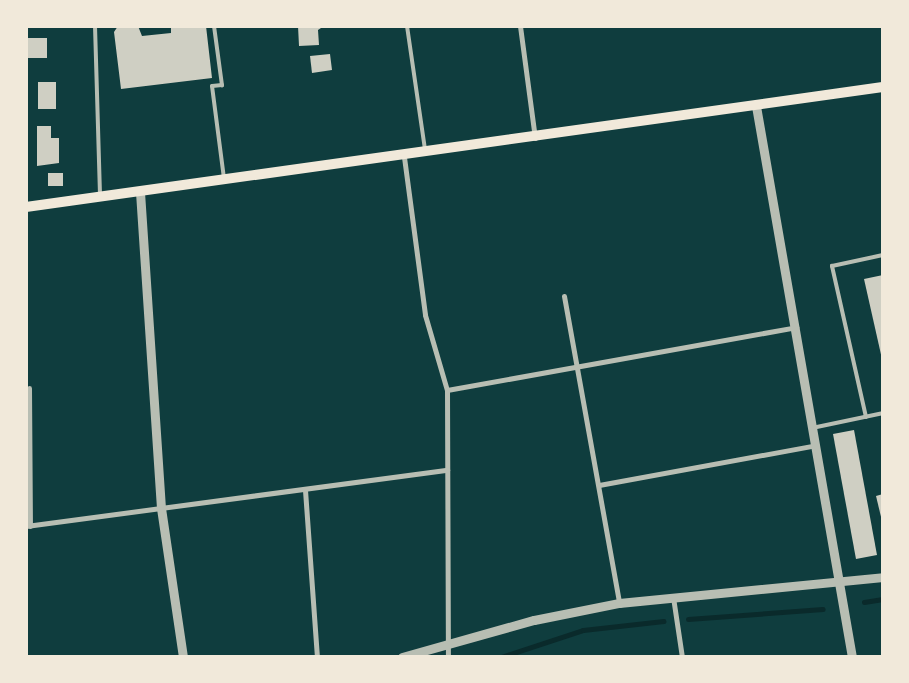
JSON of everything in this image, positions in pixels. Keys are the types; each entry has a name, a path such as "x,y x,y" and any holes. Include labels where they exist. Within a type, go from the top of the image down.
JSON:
{"main road":[{"path":"26,207 426,154 883,87"}],"street":[{"path":"520,26 535,138"},
{"path":"756,106 797,327 812,428 852,657"},
{"path":"404,157 425,315 447,390 448,657"},
{"path":"140,192 161,508 183,657"},
{"path":"564,296 575,366 599,485 619,603"},
{"path":"447,390 797,327"},
{"path":"29,388 28,526 447,470"},
{"path":"599,485 816,445"},
{"path":"305,490 317,657"},
{"path":"402,657 447,646 534,620 619,603 840,583 883,576"},
{"path":"673,597 682,657"}],"lane":[{"path":"96,26 100,197"},
{"path":"214,26 222,85 212,86 224,180"},
{"path":"407,26 426,154"},
{"path":"866,417 832,266 883,255"},
{"path":"812,428 883,413"}],"building":[{"path":"118,26 138,26 142,36 171,33 171,26 206,26 212,78 121,89 114,32"},
{"path":"298,26 324,26 318,30 319,45 299,46"},
{"path":"26,38 47,38 47,58 26,58"},
{"path":"330,54 332,70 312,73 310,56"},
{"path":"38,82 56,82 56,109 38,109"},
{"path":"37,126 51,126 51,138 59,138 59,163 37,166"},
{"path":"48,173 63,173 63,186 48,186"},
{"path":"883,275 883,359 882,359 864,279"},
{"path":"854,430 877,555 856,559 833,434"},
{"path":"883,494 883,521 882,521 876,496"}],"waterway":[{"path":"864,602 883,599"},
{"path":"688,619 823,609"},
{"path":"501,657 583,630 663,621"}]}
